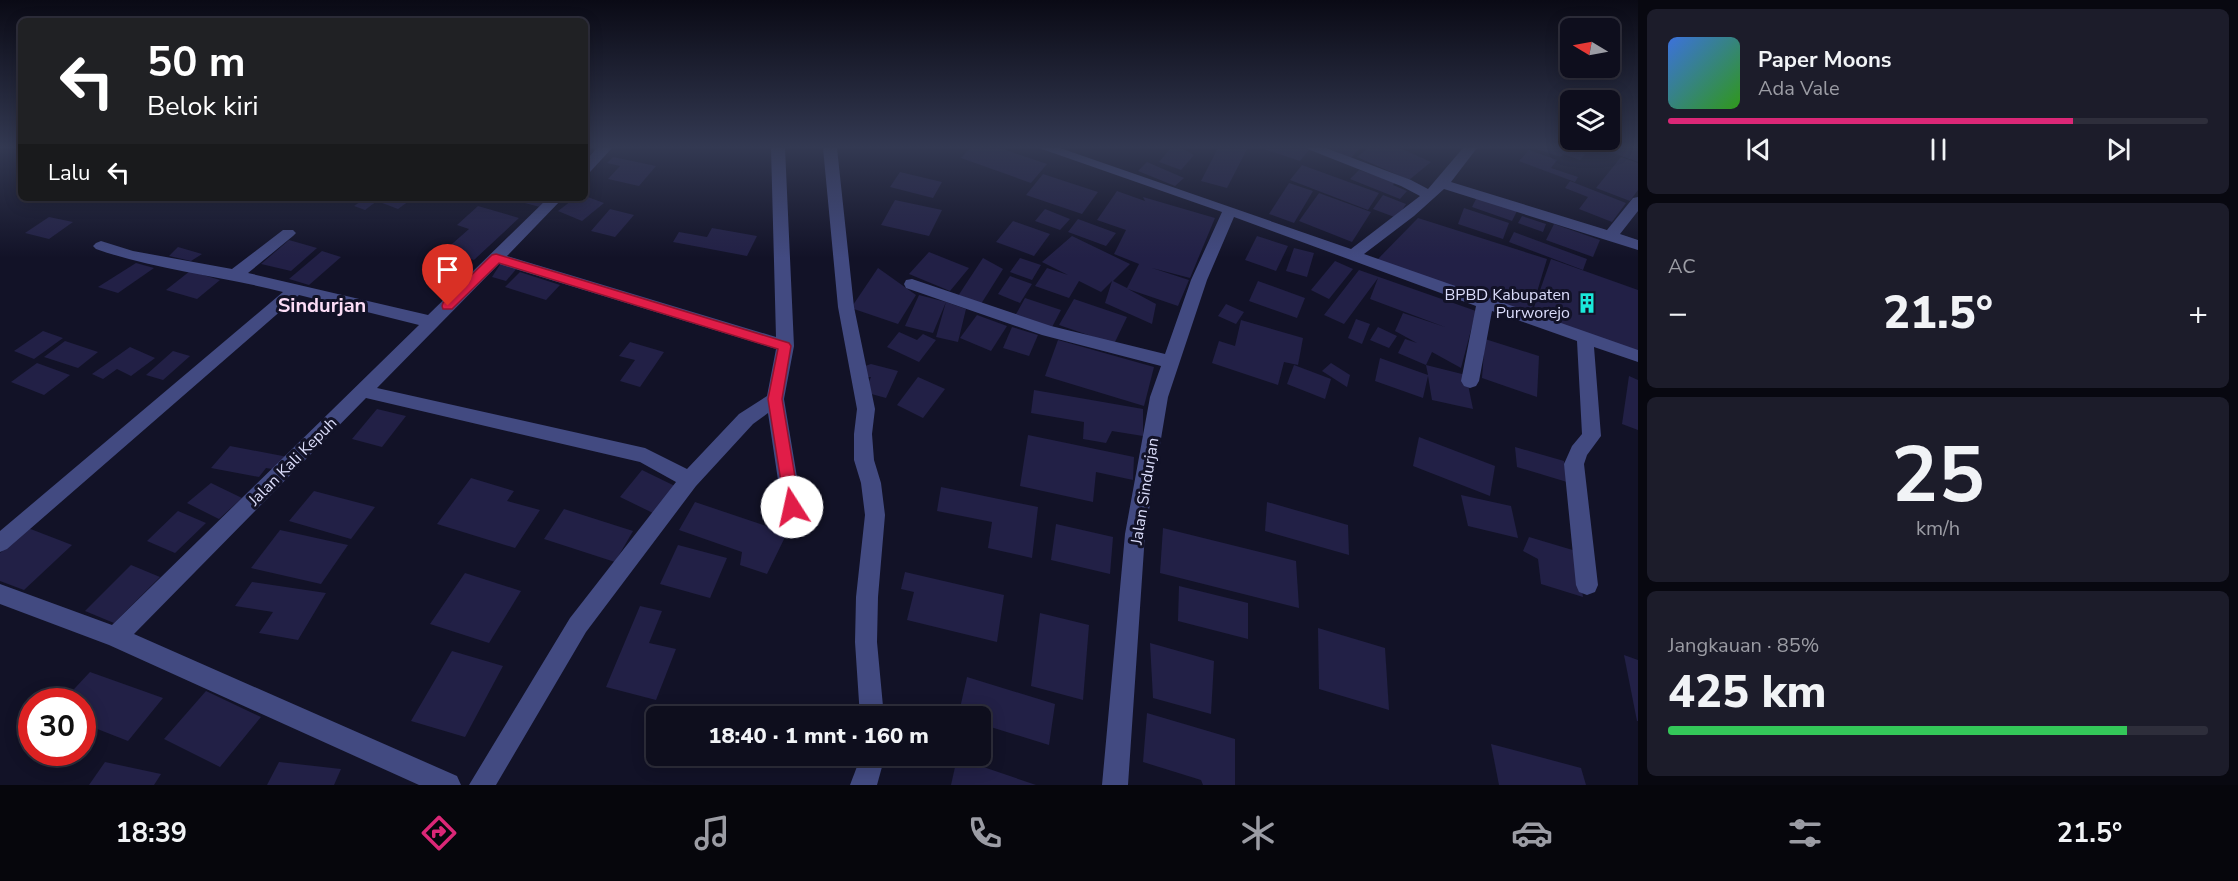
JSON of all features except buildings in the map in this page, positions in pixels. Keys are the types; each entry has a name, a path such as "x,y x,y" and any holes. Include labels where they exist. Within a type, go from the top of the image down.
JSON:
{"street":[{"path":"779,185 785,346 775,399 792,507"},
{"path":"834,185 846,307 866,410 862,434 864,460 871,483 875,515 867,597 866,642 871,706"},
{"path":"1155,185 1638,356"},
{"path":"1410,185 1429,195"},
{"path":"1352,255 1409,214 1441,185"},
{"path":"1444,185 1638,244"},
{"name":"Jalan Kali Kepuh","path":"116,637 553,201"},
{"path":"1611,236 1638,201"},
{"name":"Jalan Sindurjan","path":"1115,785 1135,534 1159,397 1198,280 1230,210"},
{"path":"236,275 288,232"},
{"path":"101,246 131,256 236,275 432,322"},
{"path":"496,258 785,346"},
{"path":"912,285 1048,331 1171,362"},
{"path":"0,543 295,290"},
{"path":"1470,381 1485,303"},
{"path":"1585,337 1592,436 1579,451 1574,464 1587,585"},
{"path":"363,391 645,456 689,480"},
{"path":"482,785 578,625 689,480 747,419 775,399"},
{"path":"0,594 116,637 448,785"},
{"path":"863,785 870,766"}],"place":[{"name":"BPBD Kabupaten Purworejo","path":"1587,303"}],"district":[{"name":"Sindurjan","path":"322,305"}],"route":[{"path":"448,306 496,258 785,346 775,399 792,507"}]}
